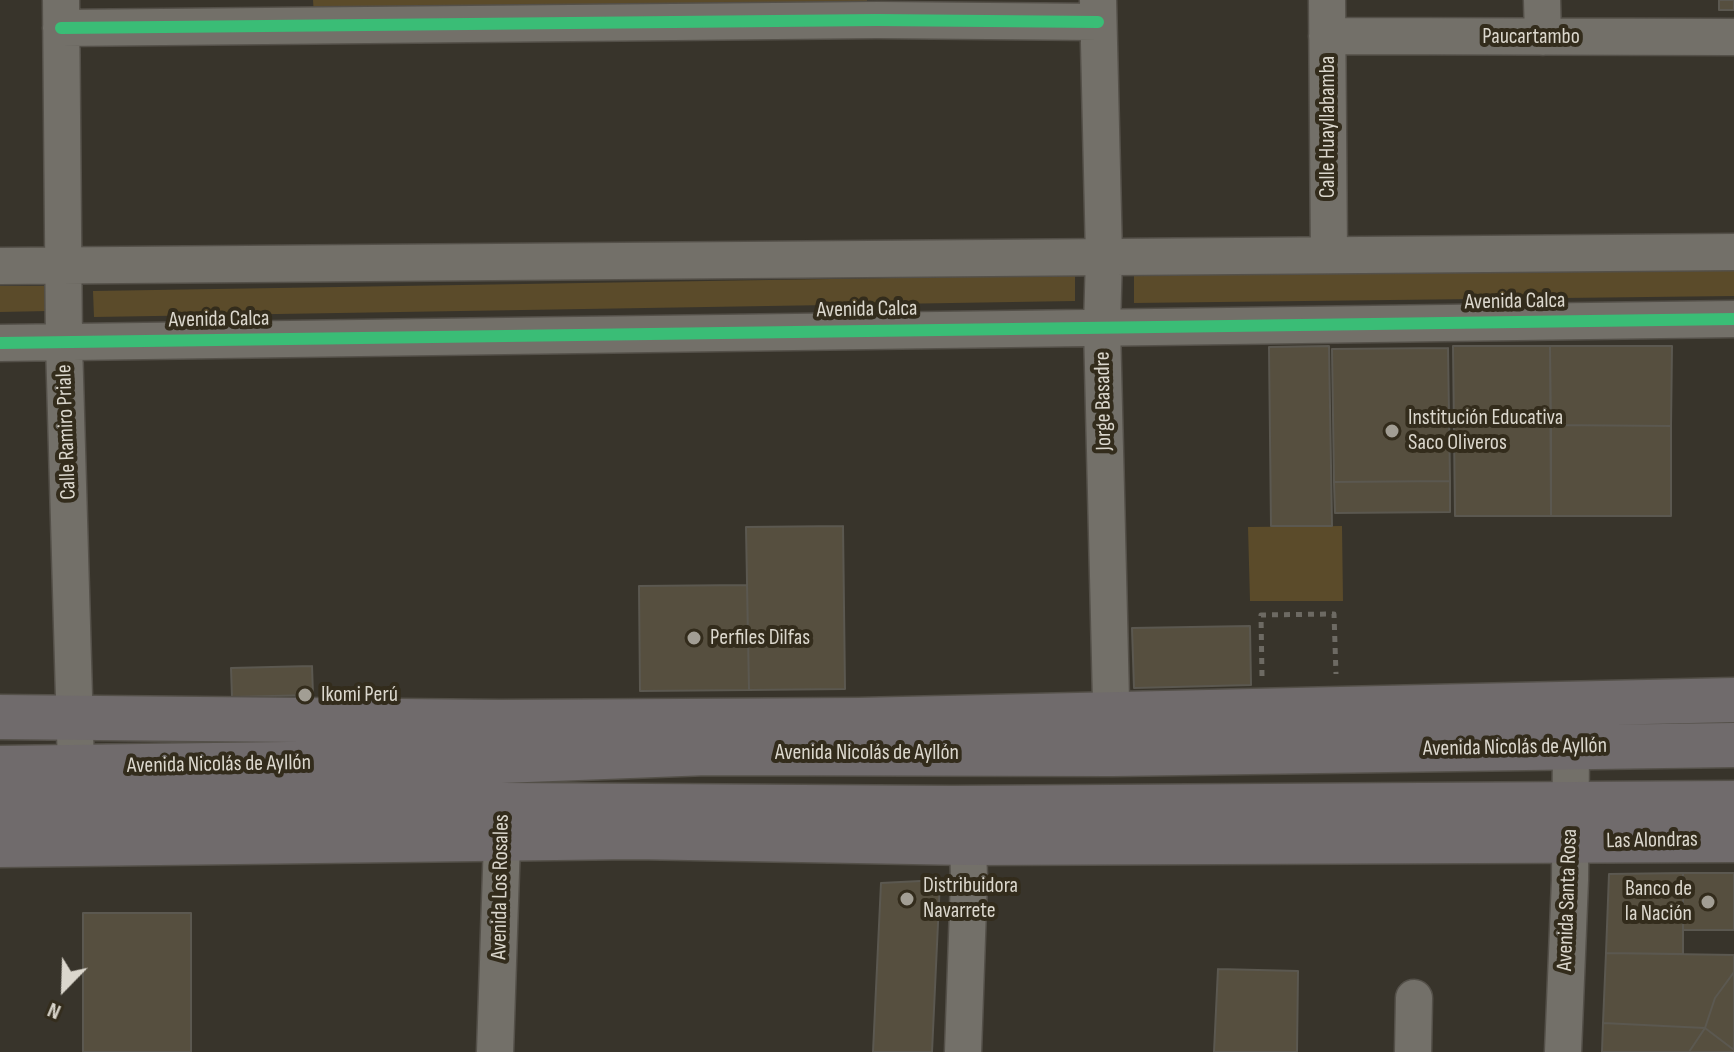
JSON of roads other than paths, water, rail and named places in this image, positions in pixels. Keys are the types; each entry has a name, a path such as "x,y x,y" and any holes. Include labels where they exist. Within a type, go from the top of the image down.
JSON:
{"main road":[{"name":"Avenida Nicolás de Ayllón","path":"0,717 76,717 707,753 1112,733 1263,709 1734,700"},
{"name":"Avenida Nicolás de Ayllón","path":"0,768 76,767 858,720 1112,733 1571,747 1734,745"},
{"path":"707,753 858,720"},
{"name":"Avenida Nicolás de Ayllón","path":"0,810 503,822 634,837 968,843 1571,824 1734,803"},
{"name":"Avenida Nicolás de Ayllón","path":"0,845 503,822 716,804 1571,824"},
{"path":"634,837 716,804"},
{"name":"Las Alondras","path":"1571,824 1734,840"}],"street":[{"name":"Calle Huayllabamba","path":"1327,0 1329,255"},
{"path":"1542,0 1543,37"},
{"path":"61,14 1098,11"},
{"name":"Jorge Basadre","path":"1098,11 1112,733"},
{"name":"Calle Ramiro Priale","path":"61,14 64,343 76,767"},
{"name":"Paucartambo","path":"1327,36 1734,37"},
{"path":"0,266 1734,252"},
{"name":"Avenida Calca","path":"0,343 1734,319"},
{"name":"Avenida Los Rosales","path":"495,1052 503,822 500,742"},
{"name":"Avenida Santa Rosa","path":"1563,1052 1571,747"},
{"path":"963,1052 968,843"},
{"path":"1413,1052 1414,998"}],"place":[{"name":"Institución Educativa Saco Oliveros","path":"1392,431"},
{"name":"Perfiles Dilfas","path":"694,638"},
{"name":"Ikomi Perú","path":"305,695"},
{"name":"Distribuidora Navarrete","path":"907,899"},
{"name":"Banco de la Nación","path":"1708,902"}]}
